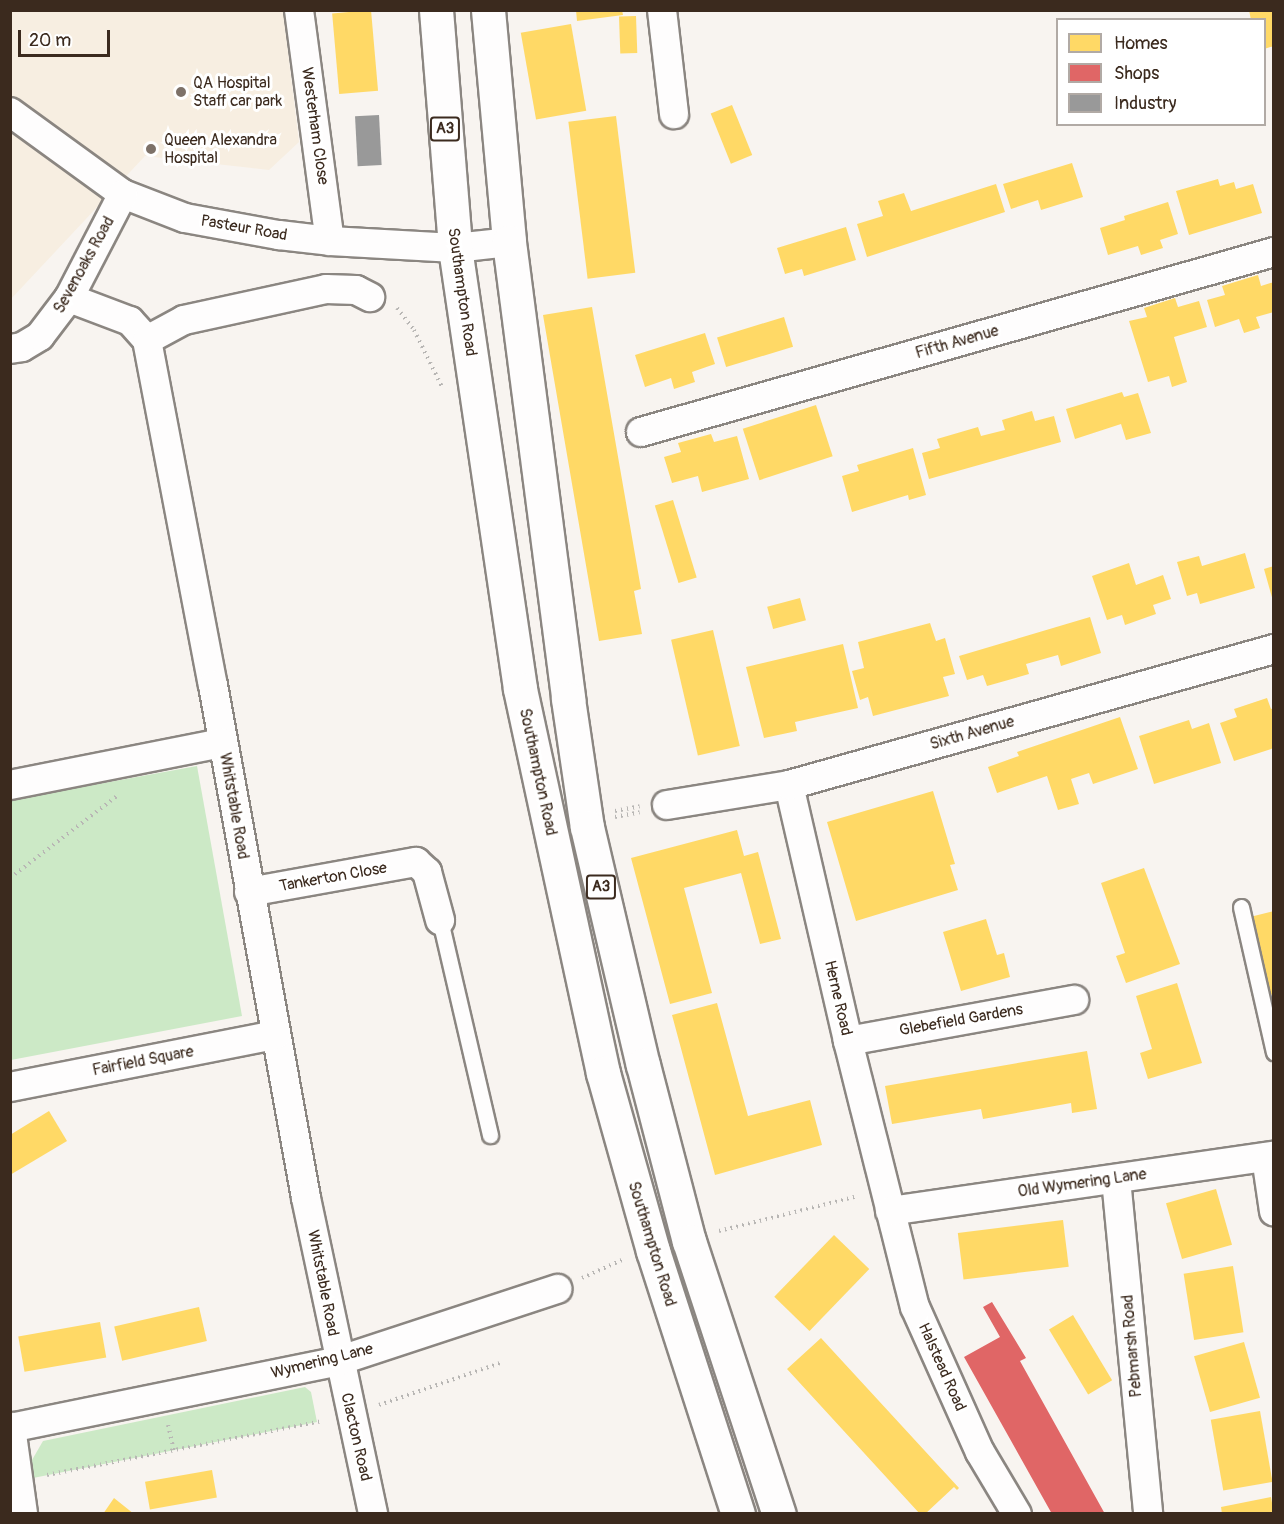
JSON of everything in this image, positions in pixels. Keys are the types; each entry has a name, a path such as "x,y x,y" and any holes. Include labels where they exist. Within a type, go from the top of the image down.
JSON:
{"main road":[{"name":"Southampton Road","path":"436,10 454,248 520,689 603,1073 653,1251 738,1514"},
{"name":"A3","path":"488,10 509,242 587,827 643,1065 689,1240 779,1514"}],"street":[{"name":"Westerham Close","path":"299,10 330,241"},
{"path":"662,10 674,114"},
{"name":"Pasteur Road","path":"10,112 123,194 185,218 279,235 330,241 454,248 509,242"},
{"name":"Sevenoaks Road","path":"10,349 22,347 40,336 69,298 123,194"},
{"name":"Fifth Avenue","path":"641,432 1274,252"},
{"path":"69,298 130,321 147,340 184,320 326,289 356,290 370,297"},
{"name":"Whitstable Road","path":"147,340 338,1360"},
{"name":"Sixth Avenue","path":"667,805 789,785 1274,649"},
{"path":"10,785 222,743"},
{"name":"Herne Road","path":"789,785 887,1200"},
{"name":"Tankerton Close","path":"249,892 416,862 427,872 440,920"},
{"name":"Glebefield Gardens","path":"848,1041 1074,1000"},
{"name":"Fairfield Square","path":"10,1086 276,1035"},
{"path":"1270,1156 1274,1211"},
{"name":"Old Wymering Lane","path":"887,1200 1116,1179 1270,1156"},
{"name":"Pebmarsh Road","path":"1116,1179 1148,1514"},
{"name":"Halstead Road","path":"887,1200 915,1306 980,1452 1017,1514"},
{"name":"Wymering Lane","path":"11,1427 338,1360 556,1289"},
{"name":"Clacton Road","path":"338,1360 373,1514"},
{"path":"11,1427 23,1514"}],"lane":[{"path":"1241,907 1274,1052"},
{"path":"440,920 490,1135"}],"path":[{"path":"10,878 122,792"},
{"path":"717,1231 887,1200"},
{"path":"556,1289 624,1259"},
{"path":"18,1481 350,1415 503,1362"},
{"path":"166,1416 174,1450"}],"shaded area":[{"name":"Queen Alexandra Hospital","path":"11,11 283,11 299,142 269,170 145,156 11,299"}],"green space":[{"path":"197,766 242,1016 11,1060 11,800"},
{"path":"305,1387 311,1392 317,1422 33,1478 32,1460 43,1441"}],"building: Homes":[{"path":"371,10 378,91 339,94 332,13"},
{"path":"576,10 622,10 623,15 577,21"},
{"path":"1249,10 1274,10 1274,46 1266,48 1266,18 1251,18"},
{"path":"636,16 637,53 620,54 619,17"},
{"path":"571,24 586,111 536,120 521,33"},
{"path":"732,105 752,155 731,164 711,114"},
{"path":"616,116 635,273 588,279 568,122"},
{"path":"1072,163 1083,197 1041,210 1038,200 1011,209 1003,184"},
{"path":"1218,179 1220,186 1234,182 1236,189 1253,184 1262,213 1189,235 1176,191"},
{"path":"996,184 1005,212 867,257 857,224 883,216 878,201 904,193 911,211"},
{"path":"1168,202 1178,234 1160,240 1163,248 1141,255 1138,246 1108,255 1100,228 1125,220 1124,216"},
{"path":"846,227 856,260 804,276 802,269 785,274 777,248"},
{"path":"1258,275 1261,286 1274,282 1274,312 1256,317 1260,328 1244,333 1239,319 1215,327 1207,300 1225,295 1222,286"},
{"path":"1175,298 1178,307 1199,301 1207,327 1174,337 1187,382 1172,387 1169,376 1148,382 1129,321 1147,317 1144,308"},
{"path":"592,307 641,589 634,591 642,634 599,641 543,315"},
{"path":"784,317 793,347 726,367 717,337"},
{"path":"705,333 715,364 692,372 695,382 674,389 671,378 645,387 635,355"},
{"path":"1122,392 1124,397 1138,393 1151,433 1126,440 1121,424 1075,439 1066,409"},
{"path":"816,405 833,456 759,480 743,429"},
{"path":"1032,411 1035,421 1054,416 1061,442 929,479 922,453 940,448 937,439 978,427 981,436 1005,430 1002,420"},
{"path":"711,434 714,442 737,436 749,479 702,492 698,476 672,483 664,457 681,452 678,443"},
{"path":"913,448 926,495 909,500 908,495 852,512 842,476 859,471 857,465"},
{"path":"673,500 697,577 679,583 655,506"},
{"path":"1245,553 1255,588 1200,604 1197,593 1187,596 1177,562 1199,556 1202,566"},
{"path":"1129,563 1136,585 1163,575 1171,599 1153,605 1156,614 1125,625 1122,615 1107,620 1092,576"},
{"path":"1274,566 1274,600 1273,601 1264,569"},
{"path":"800,598 806,620 773,629 767,607"},
{"path":"1090,617 1101,653 1061,666 1058,655 1026,664 1029,674 987,686 983,675 967,680 959,656"},
{"path":"930,623 936,641 945,638 955,674 943,677 949,696 873,716 868,697 860,700 852,671 864,668 858,642"},
{"path":"713,630 740,746 698,756 671,640"},
{"path":"843,644 858,708 795,722 797,731 764,738 746,667"},
{"path":"1267,698 1271,709 1274,708 1274,748 1234,761 1220,723 1237,717 1234,709"},
{"path":"1120,717 1138,769 1093,784 1089,773 1071,779 1079,804 1058,810 1047,776 997,793 988,767 1019,756 1017,752"},
{"path":"1189,720 1192,729 1209,723 1221,763 1154,784 1139,736"},
{"path":"933,791 955,864 950,865 958,890 856,921 827,822"},
{"path":"737,830 744,856 758,852 781,939 760,944 741,873 684,888 712,993 670,1004 631,858"},
{"path":"1144,868 1180,964 1126,983 1116,956 1125,953 1101,883"},
{"path":"1274,911 1274,994 1266,996 1246,918"},
{"path":"986,919 997,955 1004,953 1010,977 961,991 943,932"},
{"path":"1177,983 1202,1063 1148,1079 1140,1053 1152,1049 1136,996"},
{"path":"717,1003 748,1116 810,1100 822,1145 715,1175 672,1015"},
{"path":"1087,1051 1097,1109 1072,1113 1071,1103 983,1119 981,1109 892,1124 885,1086"},
{"path":"49,1111 67,1141 10,1175 10,1135"},
{"path":"1216,1189 1232,1245 1182,1259 1166,1203"},
{"path":"1063,1220 1069,1267 964,1280 958,1233"},
{"path":"834,1235 869,1269 810,1331 774,1297"},
{"path":"1233,1266 1243,1332 1194,1340 1184,1274"},
{"path":"199,1307 207,1341 122,1361 114,1327"},
{"path":"1073,1315 1112,1380 1088,1395 1049,1329"},
{"path":"100,1322 106,1357 25,1372 18,1336"},
{"path":"821,1338 959,1488 957,1490 954,1487 925,1514 920,1514 787,1369"},
{"path":"1244,1342 1260,1398 1210,1412 1194,1356"},
{"path":"1260,1411 1273,1482 1223,1491 1211,1420"},
{"path":"212,1470 217,1498 150,1509 145,1482"},
{"path":"1271,1497 1274,1514 1222,1514 1221,1507"},
{"path":"114,1498 134,1514 103,1514"}],"building: Shops":[{"path":"992,1302 1026,1358 1020,1361 1105,1514 1052,1514 964,1357 1000,1337 983,1307"}],"building: Industry":[{"path":"379,115 382,165 358,166 355,116"}],"place":[{"name":"QA Hospital Staff car park","path":"181,92"},
{"name":"Queen Alexandra Hospital","path":"151,149"}]}
